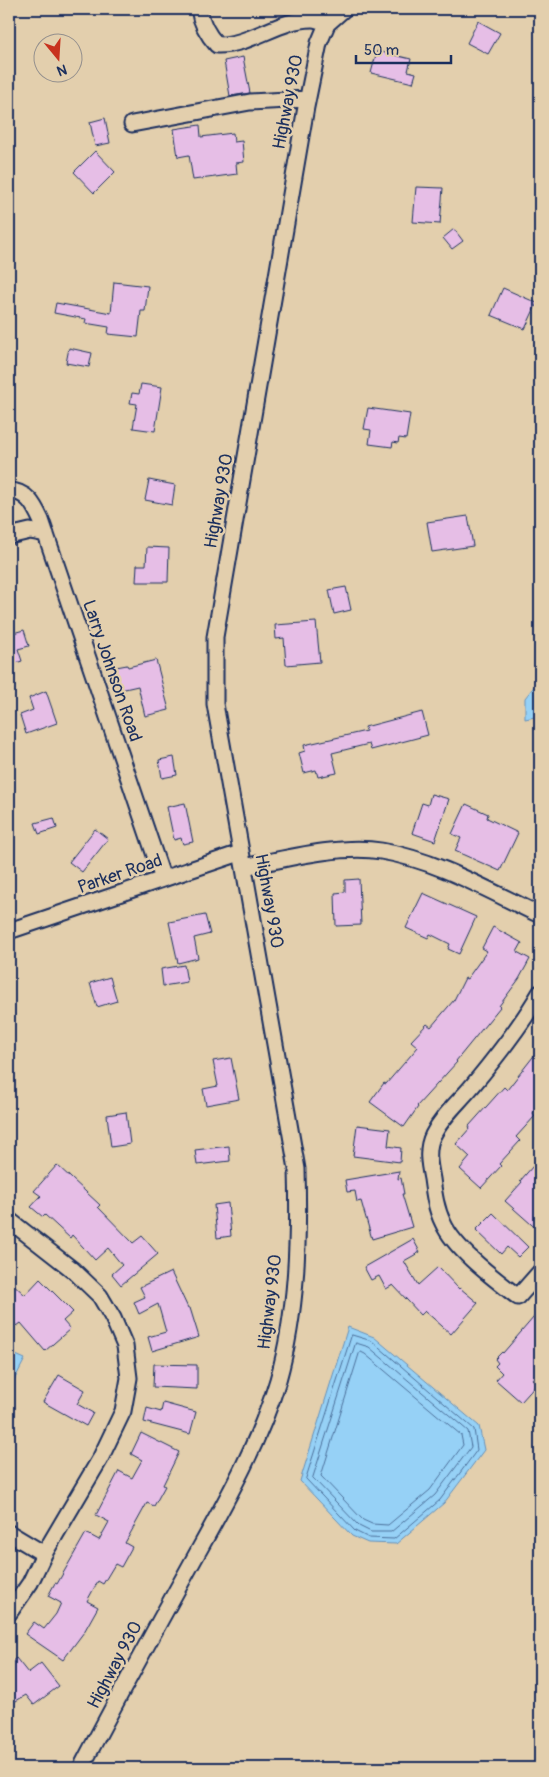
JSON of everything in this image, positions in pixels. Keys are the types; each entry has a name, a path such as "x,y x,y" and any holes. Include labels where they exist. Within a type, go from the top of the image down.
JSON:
{"street":[{"path":"199,9 200,18 208,36 217,45 230,45 291,23 314,19 327,24"},
{"name":"Highway 930","path":"81,1768 242,1472 278,1380 288,1330 293,1290 298,1215 297,1169 215,704 215,636 318,42 327,24 344,9"},
{"path":"132,124 250,102 307,99"},
{"name":"Larry Johnson Road","path":"9,491 23,493 35,505 163,879"},
{"path":"9,536 30,531 46,534"},
{"path":"244,867 327,852 379,850 426,862 540,915"},
{"name":"Parker Road","path":"9,931 240,853 241,851"},
{"path":"540,993 510,1038 474,1084 440,1122 429,1144 428,1154 437,1207 446,1228 458,1244 495,1279 518,1297 540,1272"},
{"path":"9,1220 73,1270 100,1296 113,1318 125,1346 129,1378 123,1411 100,1458 44,1554 30,1583 9,1614"},
{"path":"9,1533 44,1554"}],"water":[{"path":"540,679 540,716 525,719 525,698"},
{"path":"348,1327 374,1337 479,1426 484,1450 444,1503 396,1544 368,1543 352,1536 300,1481"},
{"path":"9,1352 25,1359 9,1390"}],"building":[{"path":"478,21 500,33 488,54 467,43"},
{"path":"377,51 411,59 408,71 416,73 413,83 371,73"},
{"path":"243,57 250,93 230,96 224,61"},
{"path":"105,118 110,143 95,146 90,122"},
{"path":"200,125 201,137 233,133 234,142 242,141 244,162 236,163 237,174 193,180 189,155 178,157 174,129"},
{"path":"95,151 115,172 94,193 74,172"},
{"path":"416,187 443,188 440,224 413,222"},
{"path":"454,229 463,241 452,249 443,238"},
{"path":"114,282 148,286 145,311 141,311 138,337 108,334 109,327 85,323 86,319 54,313 56,303 111,313"},
{"path":"503,288 537,303 525,329 491,315"},
{"path":"69,348 92,353 89,367 66,363"},
{"path":"141,384 162,387 155,431 133,428 137,404 130,403 132,393 139,394"},
{"path":"368,408 410,414 406,439 399,438 398,443 393,442 392,447 369,444 371,430 364,429"},
{"path":"149,480 175,485 172,505 145,500"},
{"path":"468,516 473,546 432,552 427,522"},
{"path":"147,547 169,548 168,582 136,582 137,565 146,565"},
{"path":"346,587 351,610 334,614 329,590"},
{"path":"316,622 320,662 286,665 284,638 276,639 275,625"},
{"path":"12,626 13,633 24,630 29,646 18,649 22,661 9,665 9,627"},
{"path":"156,660 169,710 145,716 138,686 116,691 111,668 127,665 128,667"},
{"path":"46,691 57,723 26,734 20,715 33,710 29,698"},
{"path":"422,712 428,735 371,750 369,744 332,753 337,773 318,777 316,770 304,773 299,753 305,751 304,745 366,731 365,727"},
{"path":"174,757 177,775 162,778 159,760"},
{"path":"431,794 449,799 435,841 412,833 422,803 428,805"},
{"path":"185,803 193,842 183,844 181,838 174,840 167,807"},
{"path":"466,804 488,814 487,818 518,833 500,871 455,851 461,838 452,834"},
{"path":"54,818 57,828 39,834 35,823"},
{"path":"95,829 108,839 82,872 69,862"},
{"path":"359,879 361,925 336,926 335,893 345,892 345,880"},
{"path":"423,893 476,917 459,954 448,949 450,944 430,934 428,938 406,928"},
{"path":"205,915 210,934 194,938 198,958 178,963 169,922"},
{"path":"493,927 522,943 517,952 530,959 500,1007 457,1062 417,1106 404,1127 370,1102 384,1083 386,1084 418,1047 411,1041 427,1024 431,1027 454,1000 465,978 467,979 487,951 482,948"},
{"path":"184,965 187,982 163,986 161,969"},
{"path":"110,977 117,1001 97,1007 90,983"},
{"path":"540,1048 540,1104 533,1113 535,1116 516,1137 520,1141 481,1188 460,1169 470,1157 456,1144 470,1128 469,1126 504,1087 507,1090"},
{"path":"231,1058 239,1099 206,1105 203,1089 218,1086 213,1061"},
{"path":"126,1112 130,1144 111,1147 107,1115"},
{"path":"357,1125 390,1129 388,1146 401,1148 400,1162 353,1156"},
{"path":"229,1146 230,1161 197,1165 195,1150"},
{"path":"540,1158 540,1232 505,1201"},
{"path":"57,1165 100,1205 98,1207 133,1243 142,1236 158,1254 121,1285 112,1274 122,1265 108,1248 95,1260 72,1235 70,1238 45,1215 43,1217 31,1207 41,1196 34,1191"},
{"path":"399,1171 398,1179 401,1178 404,1194 402,1194 412,1227 372,1239 361,1201 357,1202 355,1191 347,1192 345,1180"},
{"path":"228,1203 231,1236 217,1238 214,1205"},
{"path":"493,1213 528,1247 518,1257 507,1247 501,1254 476,1230"},
{"path":"413,1239 420,1252 404,1261 418,1285 438,1267 459,1289 478,1303 451,1334 425,1311 421,1315 393,1285 386,1289 379,1276 371,1280 364,1267"},
{"path":"171,1272 188,1308 190,1308 199,1337 152,1351 148,1337 166,1332 158,1304 139,1314 134,1302 145,1297 140,1287"},
{"path":"40,1279 73,1312 63,1321 70,1329 45,1351 21,1323 17,1326 9,1318 9,1280 25,1295"},
{"path":"540,1310 540,1370 532,1379 537,1384 521,1402 496,1380 502,1373 495,1366 498,1363 495,1359 503,1353"},
{"path":"154,1364 197,1365 197,1389 153,1387"},
{"path":"59,1375 85,1390 77,1404 93,1413 86,1426 43,1402"},
{"path":"163,1403 196,1412 190,1434 144,1422 147,1408 161,1412"},
{"path":"141,1433 179,1452 163,1485 165,1486 154,1506 147,1503 125,1543 132,1547 121,1567 115,1564 103,1584 98,1581 87,1601 98,1607 84,1632 63,1660 25,1634 34,1622 44,1629 56,1614 61,1603 48,1596 55,1583 57,1584 86,1533 99,1540 109,1522 96,1515 119,1471 132,1478 142,1460 131,1454"},
{"path":"16,1658 28,1673 41,1663 59,1686 34,1705 26,1695 9,1705 9,1664"}]}
